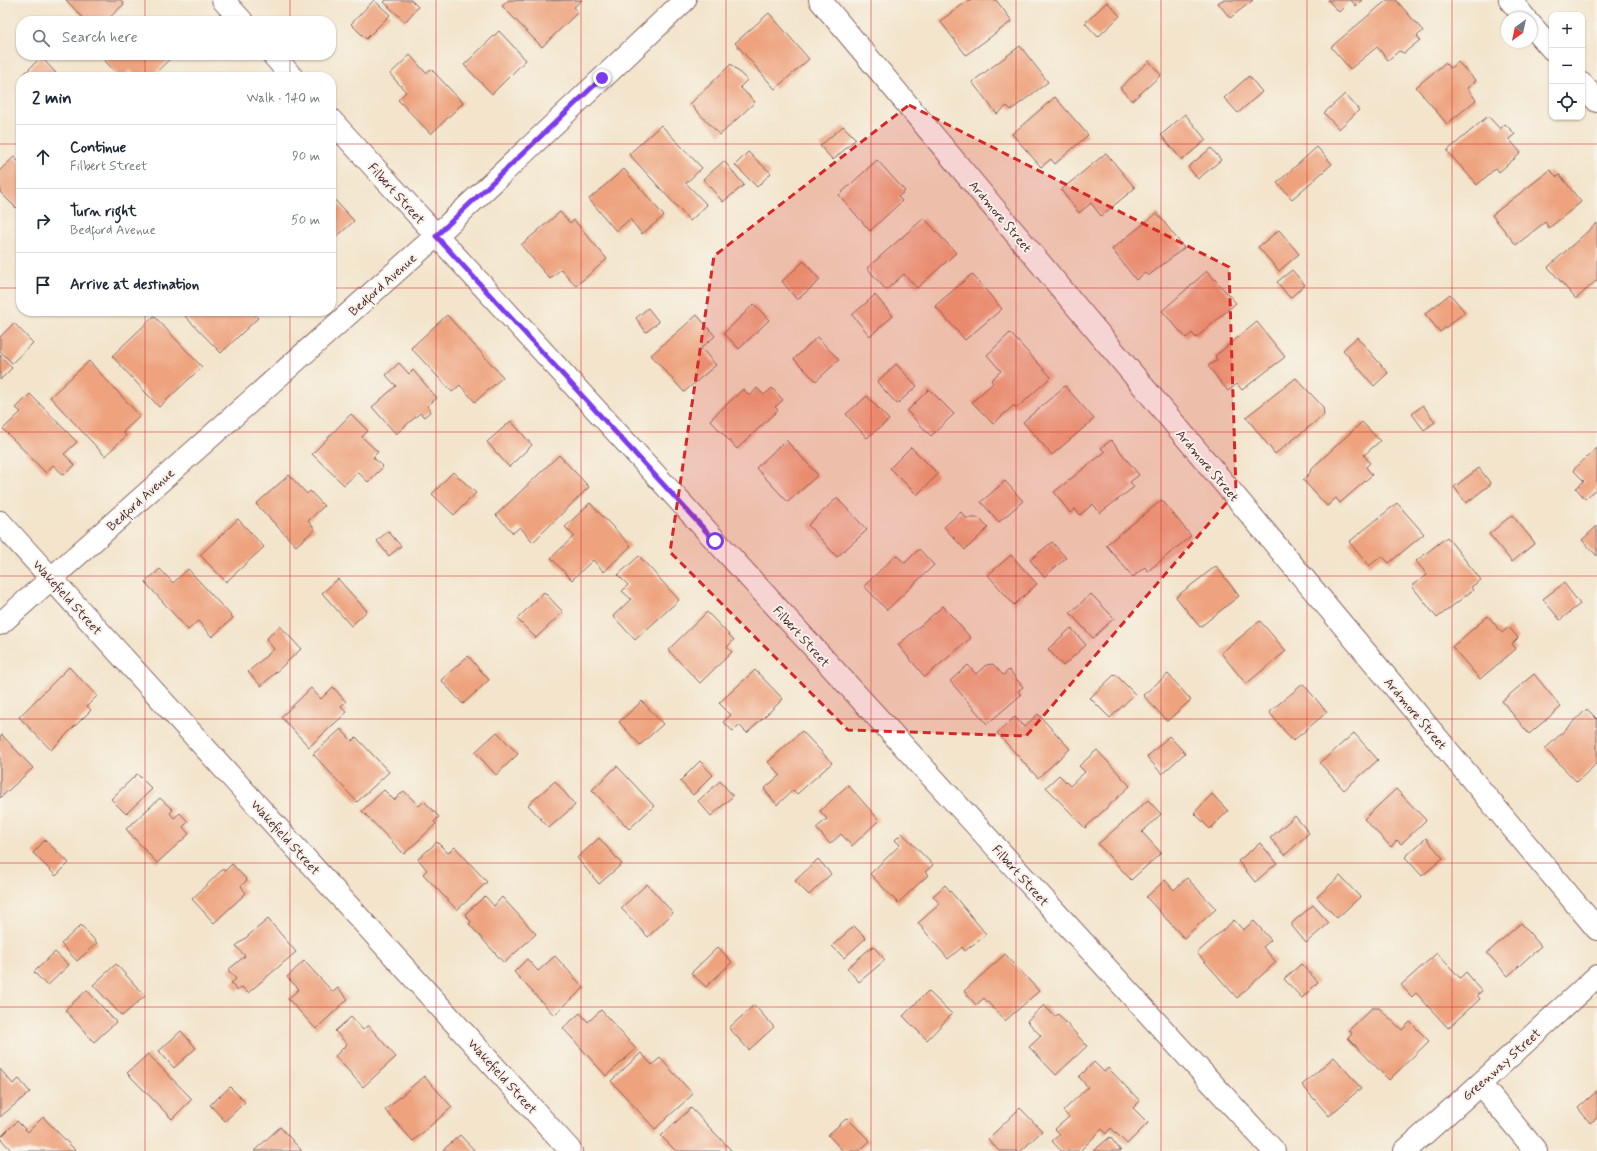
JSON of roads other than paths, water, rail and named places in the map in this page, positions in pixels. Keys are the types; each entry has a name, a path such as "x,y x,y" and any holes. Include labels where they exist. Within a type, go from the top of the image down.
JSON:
{"street":[{"path":"223,0 237,16"},
{"name":"Bedford Avenue","path":"0,624 436,236 685,0"},
{"name":"Ardmore Street","path":"820,0 1597,929"},
{"path":"1510,0 1520,12"},
{"path":"1537,32 1551,48"},
{"path":"277,60 287,72"},
{"path":"1585,87 1597,101"},
{"name":"Filbert Street","path":"336,126 1274,1151"},
{"name":"Wakefield Street","path":"0,522 571,1151"},
{"name":"Greenway Street","path":"1405,1151 1597,976"},
{"path":"1480,1084 1536,1151"}]}
